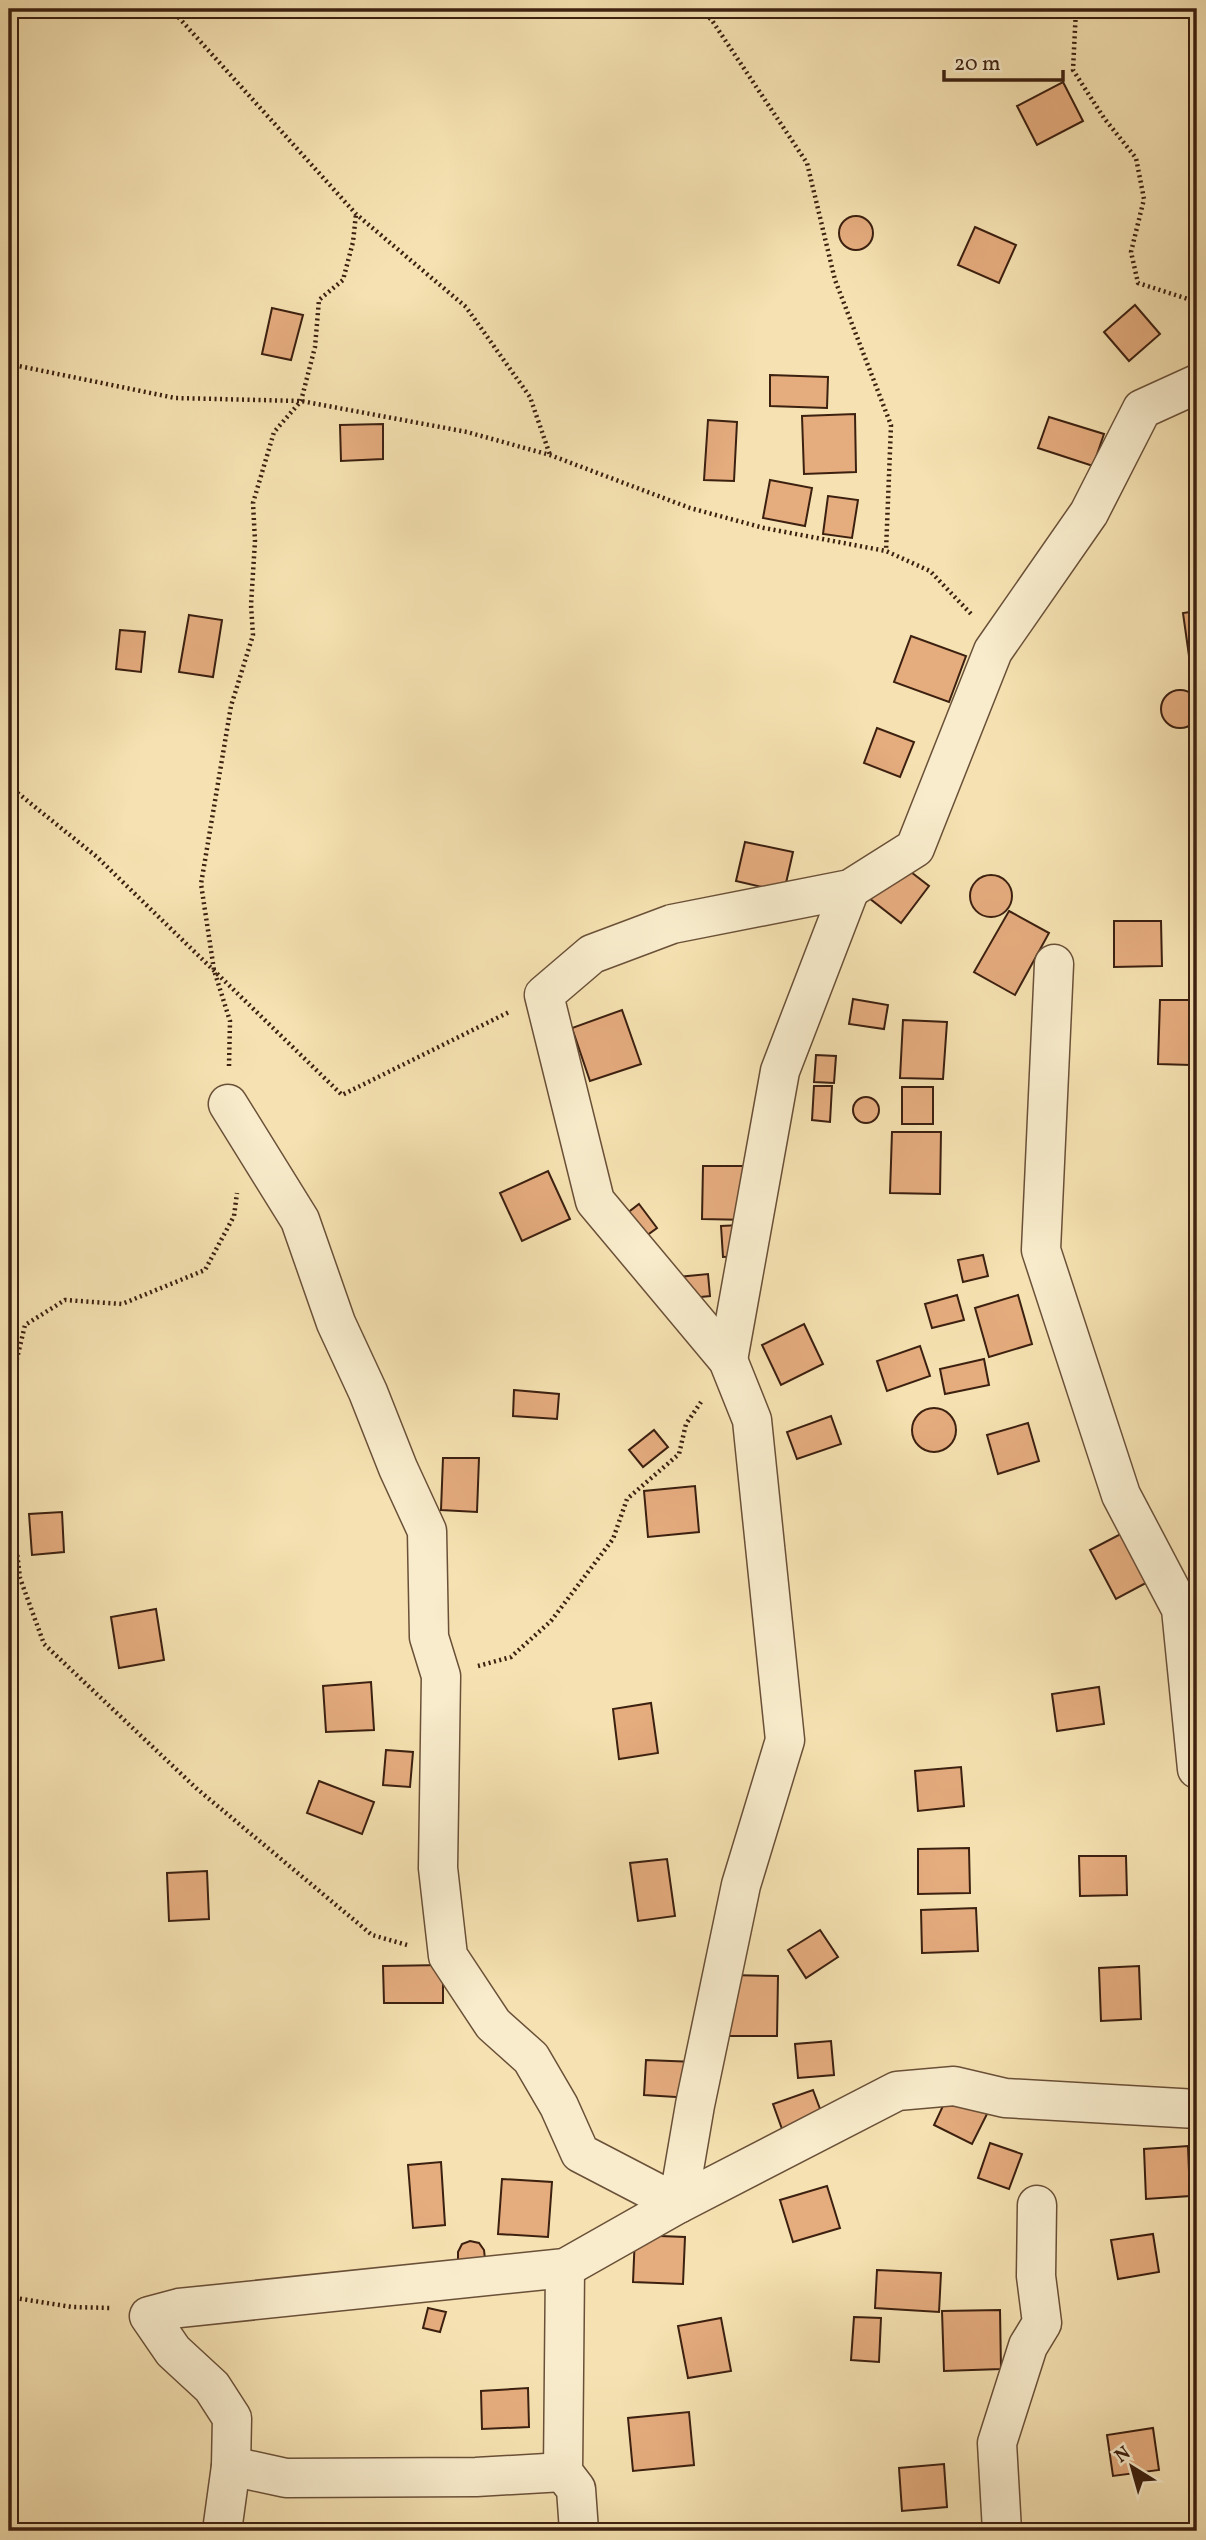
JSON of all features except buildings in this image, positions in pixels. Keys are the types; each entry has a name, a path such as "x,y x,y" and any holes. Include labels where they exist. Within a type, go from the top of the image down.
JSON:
{"street":[{"path":"678,2204 695,2105 741,1885 785,1740 752,1420 728,1360 595,1201 544,995 592,954 672,923 850,889 915,848 993,651 1089,513 1142,409 1197,384"},
{"path":"728,1360 780,1072 850,889"},
{"path":"1054,964 1041,1250 1121,1495 1181,1609 1197,1769"},
{"path":"228,1104 300,1220 336,1323 427,1531 429,1637 441,1676 438,1868 448,1955 493,2024 531,2058 559,2106 580,2153 678,2204"},
{"path":"222,2531 231,2466 232,2418 212,2387 173,2351 149,2316 179,2308 565,2267 678,2204 897,2091 954,2086 1005,2098 1197,2109"},
{"path":"1002,2531 997,2442 1028,2346 1041,2323 1036,2276 1037,2205"},
{"path":"565,2267 563,2472 576,2488 579,2531"},
{"path":"231,2466 286,2478 476,2477 563,2472"}],"path":[{"path":"170,9 356,214 466,307 530,397 550,455"},
{"path":"695,9 711,19 807,163 835,280 891,425 886,551"},
{"path":"1076,9 1073,70 1104,118 1136,158 1144,199 1131,251 1138,283 1191,300 1197,298"},
{"path":"228,1104 230,1021 214,970 201,884 231,706 253,635 253,503 274,432 301,401 315,347 319,300 343,280 356,214"},
{"path":"9,365 175,398 301,401 467,432 550,455 690,508 764,528 886,551 930,571 971,612 993,651"},
{"path":"9,786 97,857 342,1095 544,995"},
{"path":"9,1392 25,1325 65,1300 122,1304 205,1270 233,1216 238,1180"},
{"path":"441,1676 511,1657 551,1621 613,1539 627,1499 679,1454 687,1424 728,1360"},
{"path":"9,1485 20,1578 44,1644 196,1788 372,1935 448,1955"},
{"path":"9,2297 72,2307 132,2309 149,2316"}]}
